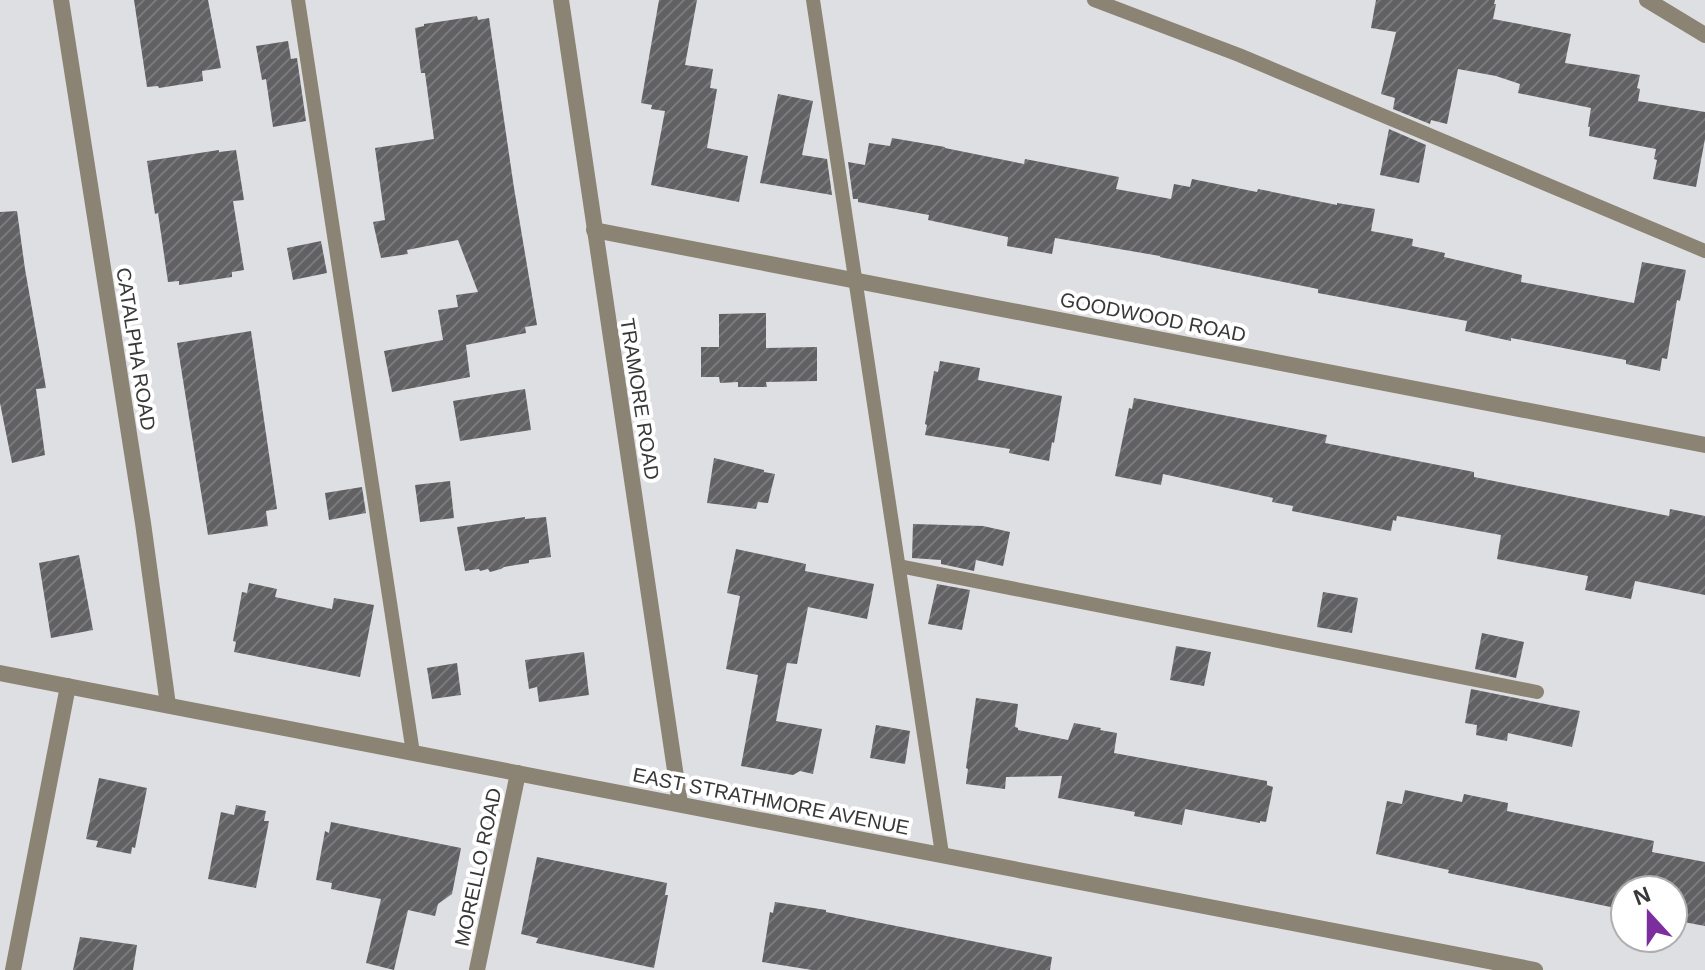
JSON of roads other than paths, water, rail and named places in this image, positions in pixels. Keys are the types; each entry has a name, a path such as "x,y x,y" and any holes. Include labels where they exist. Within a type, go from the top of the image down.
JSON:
{"street":[{"name":"CATALPHA ROAD","path":"61,0 143,523 168,705"},
{"name":"TRAMORE ROAD","path":"561,0 680,804"},
{"path":"1647,0 1705,35"},
{"name":"GOODWOOD ROAD","path":"594,230 1705,445"},
{"name":"EAST STRATHMORE AVENUE","path":"0,673 1535,970"},
{"path":"13,970 68,686"},
{"name":"MORELLO ROAD","path":"477,970 518,773"}],"lane":[{"path":"298,0 413,753"},
{"path":"813,0 942,854"},
{"path":"1094,0 1239,55 1705,251"},
{"path":"899,566 1537,692"}]}
